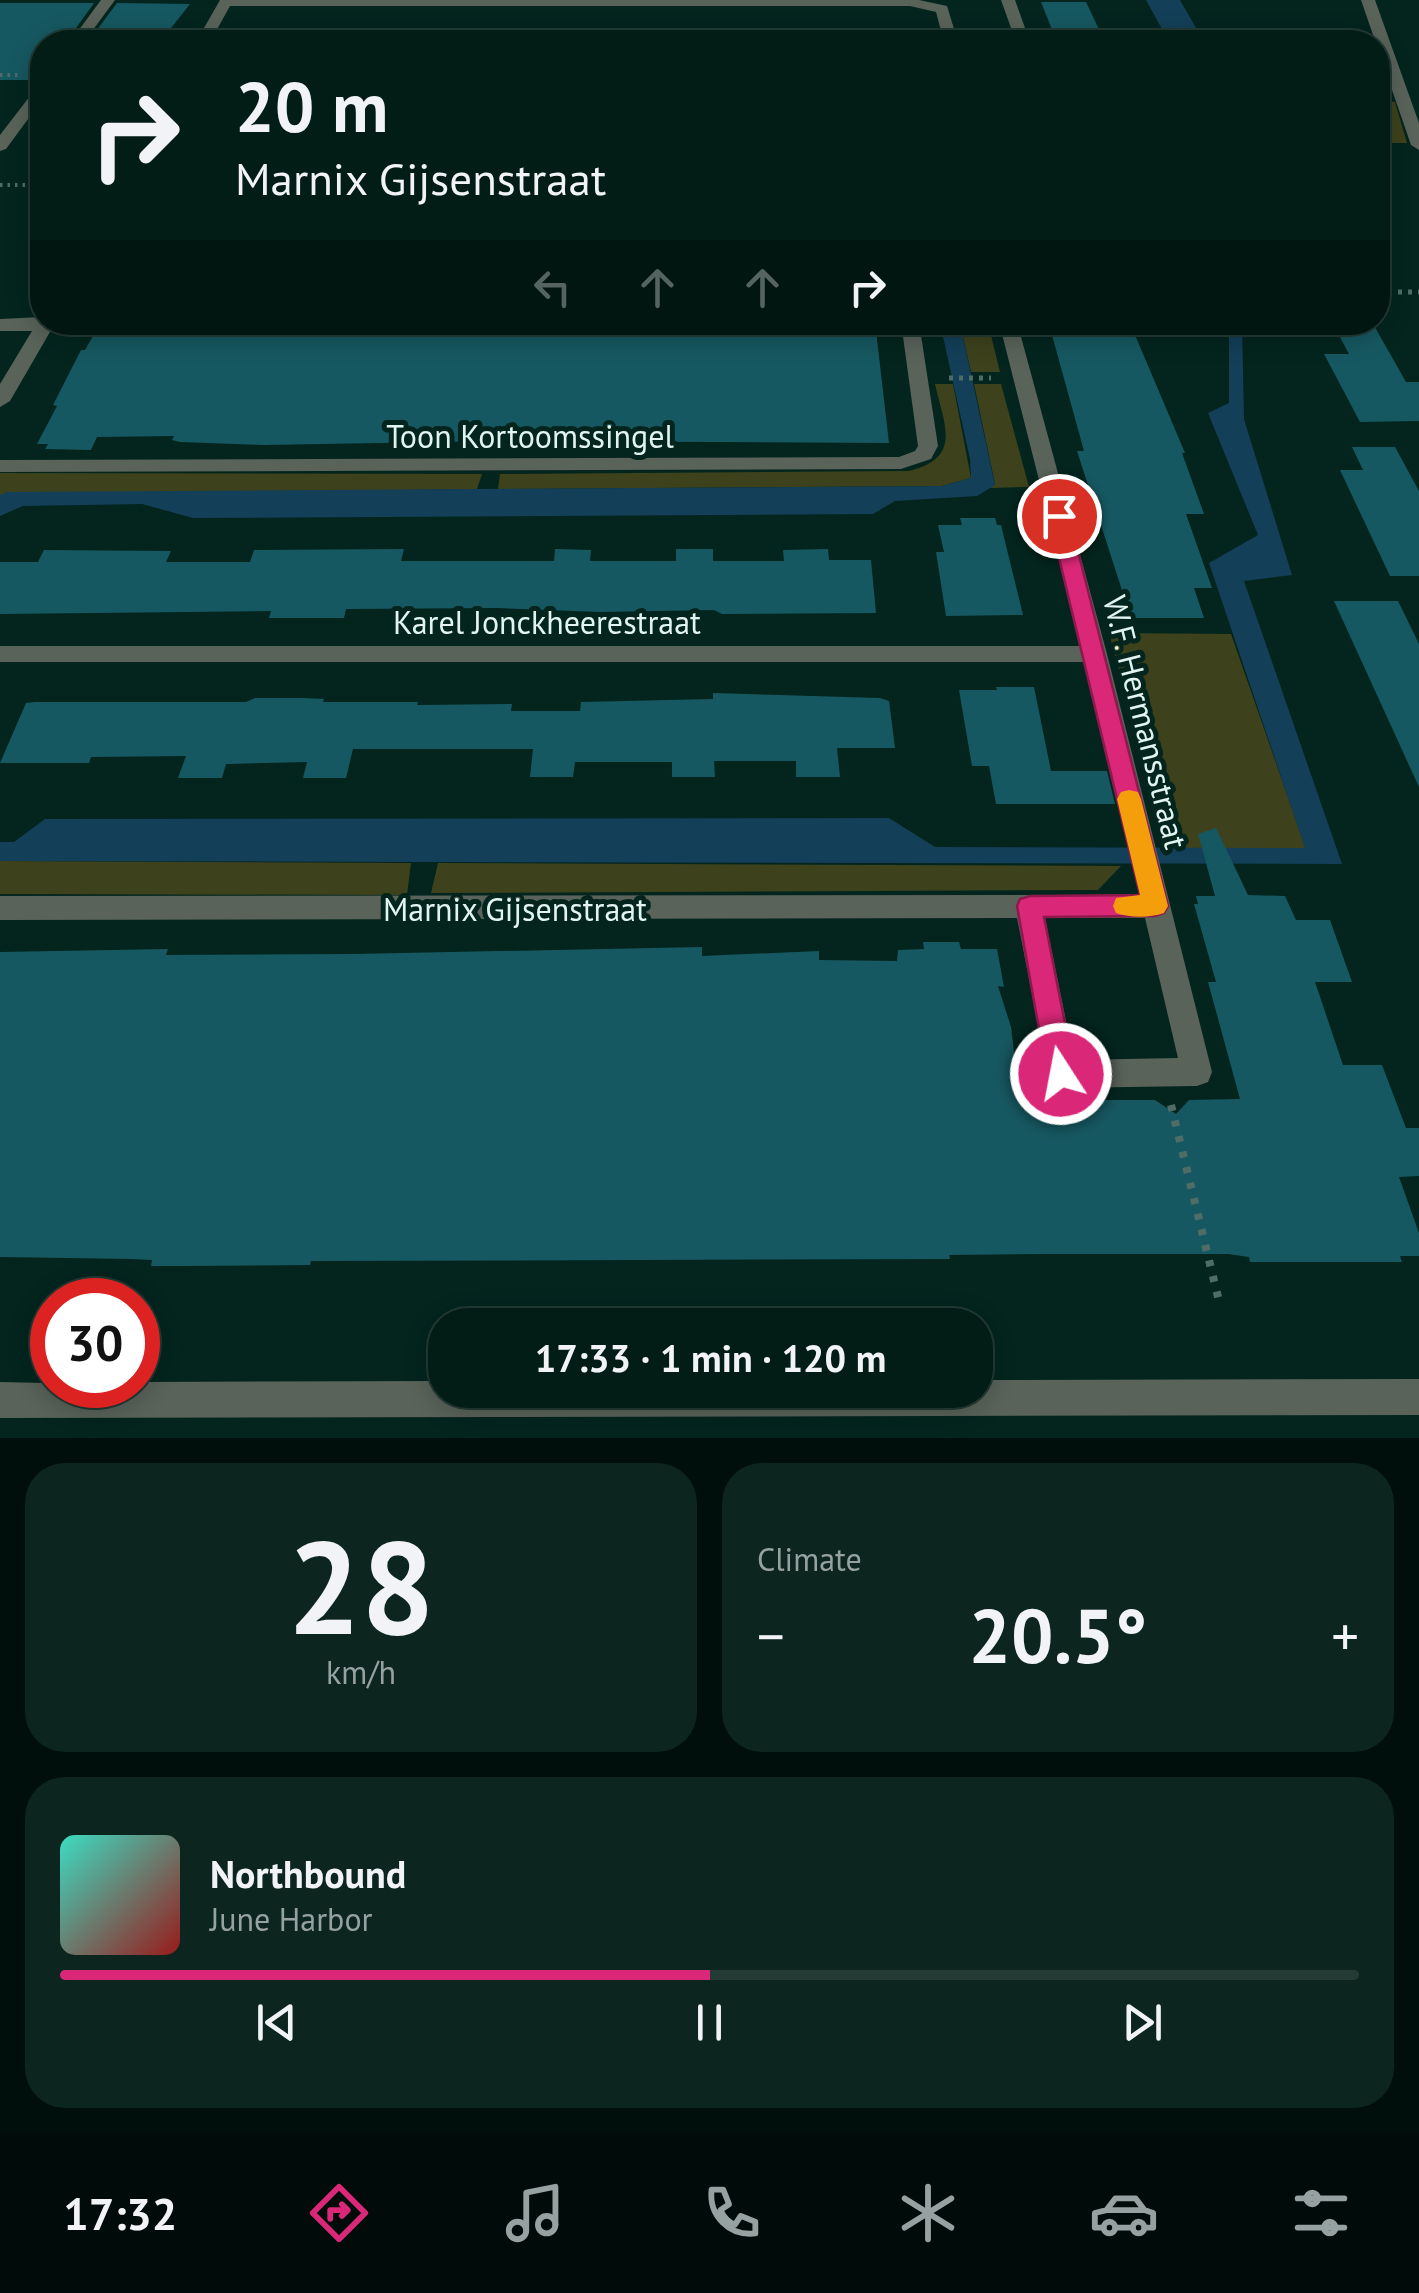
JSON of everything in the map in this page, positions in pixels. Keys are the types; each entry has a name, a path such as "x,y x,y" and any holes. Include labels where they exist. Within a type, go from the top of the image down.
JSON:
{"street":[{"path":"86,30 108,0"},
{"path":"1008,0 1019,30"},
{"path":"1368,0 1378,30"},
{"path":"210,30 226,1 910,2 942,10 948,30"},
{"path":"1390,63 1419,146"},
{"path":"0,146 30,106"},
{"path":"0,325 30,324"},
{"path":"0,401 39,335"},
{"name":"Toon Kortoomssingel","path":"0,466 504,467 901,462 924,455 928,446 912,335"},
{"name":"W.F. Hermansstraat","path":"1011,335 1095,654 1155,906"},
{"name":"Karel Jonckheerestraat","path":"0,654 1095,654"},
{"path":"1030,906 1061,1074 1197,1072 1155,906"},
{"name":"Marnix Gijsenstraat","path":"0,908 1155,906"},
{"path":"0,1400 1419,1397"}],"path":[{"path":"0,185 30,185"},
{"path":"1390,292 1419,292"},
{"path":"937,378 998,378"},
{"path":"1164,1074 1219,1301"}],"green space":[{"path":"1390,101 1395,102 1407,143 1390,143"},
{"path":"963,335 991,335 1000,372 971,372"},
{"path":"935,384 953,384 971,478 942,486 498,489 500,474 909,471 937,458 943,449 945,426"},
{"path":"974,384 1001,384 1029,487 990,488 995,484"},
{"path":"0,473 482,474 477,489 0,495"},
{"path":"1109,633 1231,634 1306,849 1165,848"},
{"path":"0,861 411,863 407,895 0,894"},
{"path":"438,863 1121,866 1098,890 431,893"}],"water":[{"path":"1146,0 1180,0 1197,30 1162,30"},
{"path":"943,335 963,335 995,485 977,496 895,501 873,514 193,518 142,504 23,506 0,516 0,495 6,492 942,486 971,478"},
{"path":"1229,335 1242,335 1244,419 1292,575 1244,581 1342,864 0,861 0,842 14,842 45,819 889,818 935,847 1305,848 1209,563 1258,535 1208,413 1229,403"}],"building":[{"path":"1041,2 1086,2 1099,30 1052,30"},
{"path":"0,3 94,3 75,30 30,30 30,80 0,80"},
{"path":"117,3 190,4 169,30 97,30"},
{"path":"94,335 877,335 889,443 495,441 264,445 180,442 172,440 174,436 97,437 91,450 45,449 48,444 37,444 81,350 85,350"},
{"path":"1052,335 1135,335 1185,453 1204,514 1186,514 1212,588 1194,588 1204,618 1131,618 1077,451 1084,451"},
{"path":"1339,335 1379,335 1406,382 1419,382 1419,421 1360,422 1324,354 1349,354"},
{"path":"1352,447 1395,447 1419,491 1419,576 1390,576 1340,470 1363,470"},
{"path":"960,518 995,518 997,525 1001,525 1023,615 946,616 936,552 944,552 938,525 962,525"},
{"path":"404,549 401,561 554,561 555,549 591,550 590,561 676,561 676,549 713,549 713,561 784,561 783,550 828,549 829,560 871,560 876,613 722,614 714,610 600,612 498,608 346,609 344,618 269,618 271,611 0,614 0,562 38,562 44,550 171,551 166,562 250,562 254,550"},
{"path":"1334,601 1398,601 1419,644 1419,787"},
{"path":"996,687 1034,687 1051,771 1107,771 1115,804 996,804 989,766 972,766 959,690 997,690"},
{"path":"713,693 880,698 889,701 895,748 837,748 840,777 796,777 796,761 714,761 715,777 672,777 672,762 575,762 573,777 530,777 533,749 353,749 346,778 303,778 307,762 226,764 222,778 178,778 186,756 91,757 89,763 0,763 26,703 35,702 246,702 255,698 302,698 324,699 323,702 418,702 417,705 512,704 511,711 580,711 581,702 713,699"},
{"path":"1216,828 1248,895 1285,896 1296,920 1330,920 1352,982 1315,982 1343,1065 1382,1065 1406,1128 1419,1128 1419,1176 1399,1177 1419,1233 1419,1256 1400,1256 1402,1262 1250,1262 1249,1257 1228,1254 1043,1254 949,1255 950,1259 311,1261 310,1265 181,1266 151,1266 152,1260 132,1259 0,1257 0,952 168,949 166,955 353,954 702,947 702,956 819,951 819,960 897,961 898,950 924,949 923,942 959,942 961,949 997,949 1004,987 998,986 1011,1027 1020,1100 1155,1100 1176,1114 1189,1100 1240,1099 1208,982 1216,982 1194,904 1198,904 1196,896 1215,896 1198,834"}],"slow traffic":[{"path":"1125,906 1155,906 1129,799"}],"route":[{"path":"1059,516 1155,906 1030,906 1061,1074"}]}
